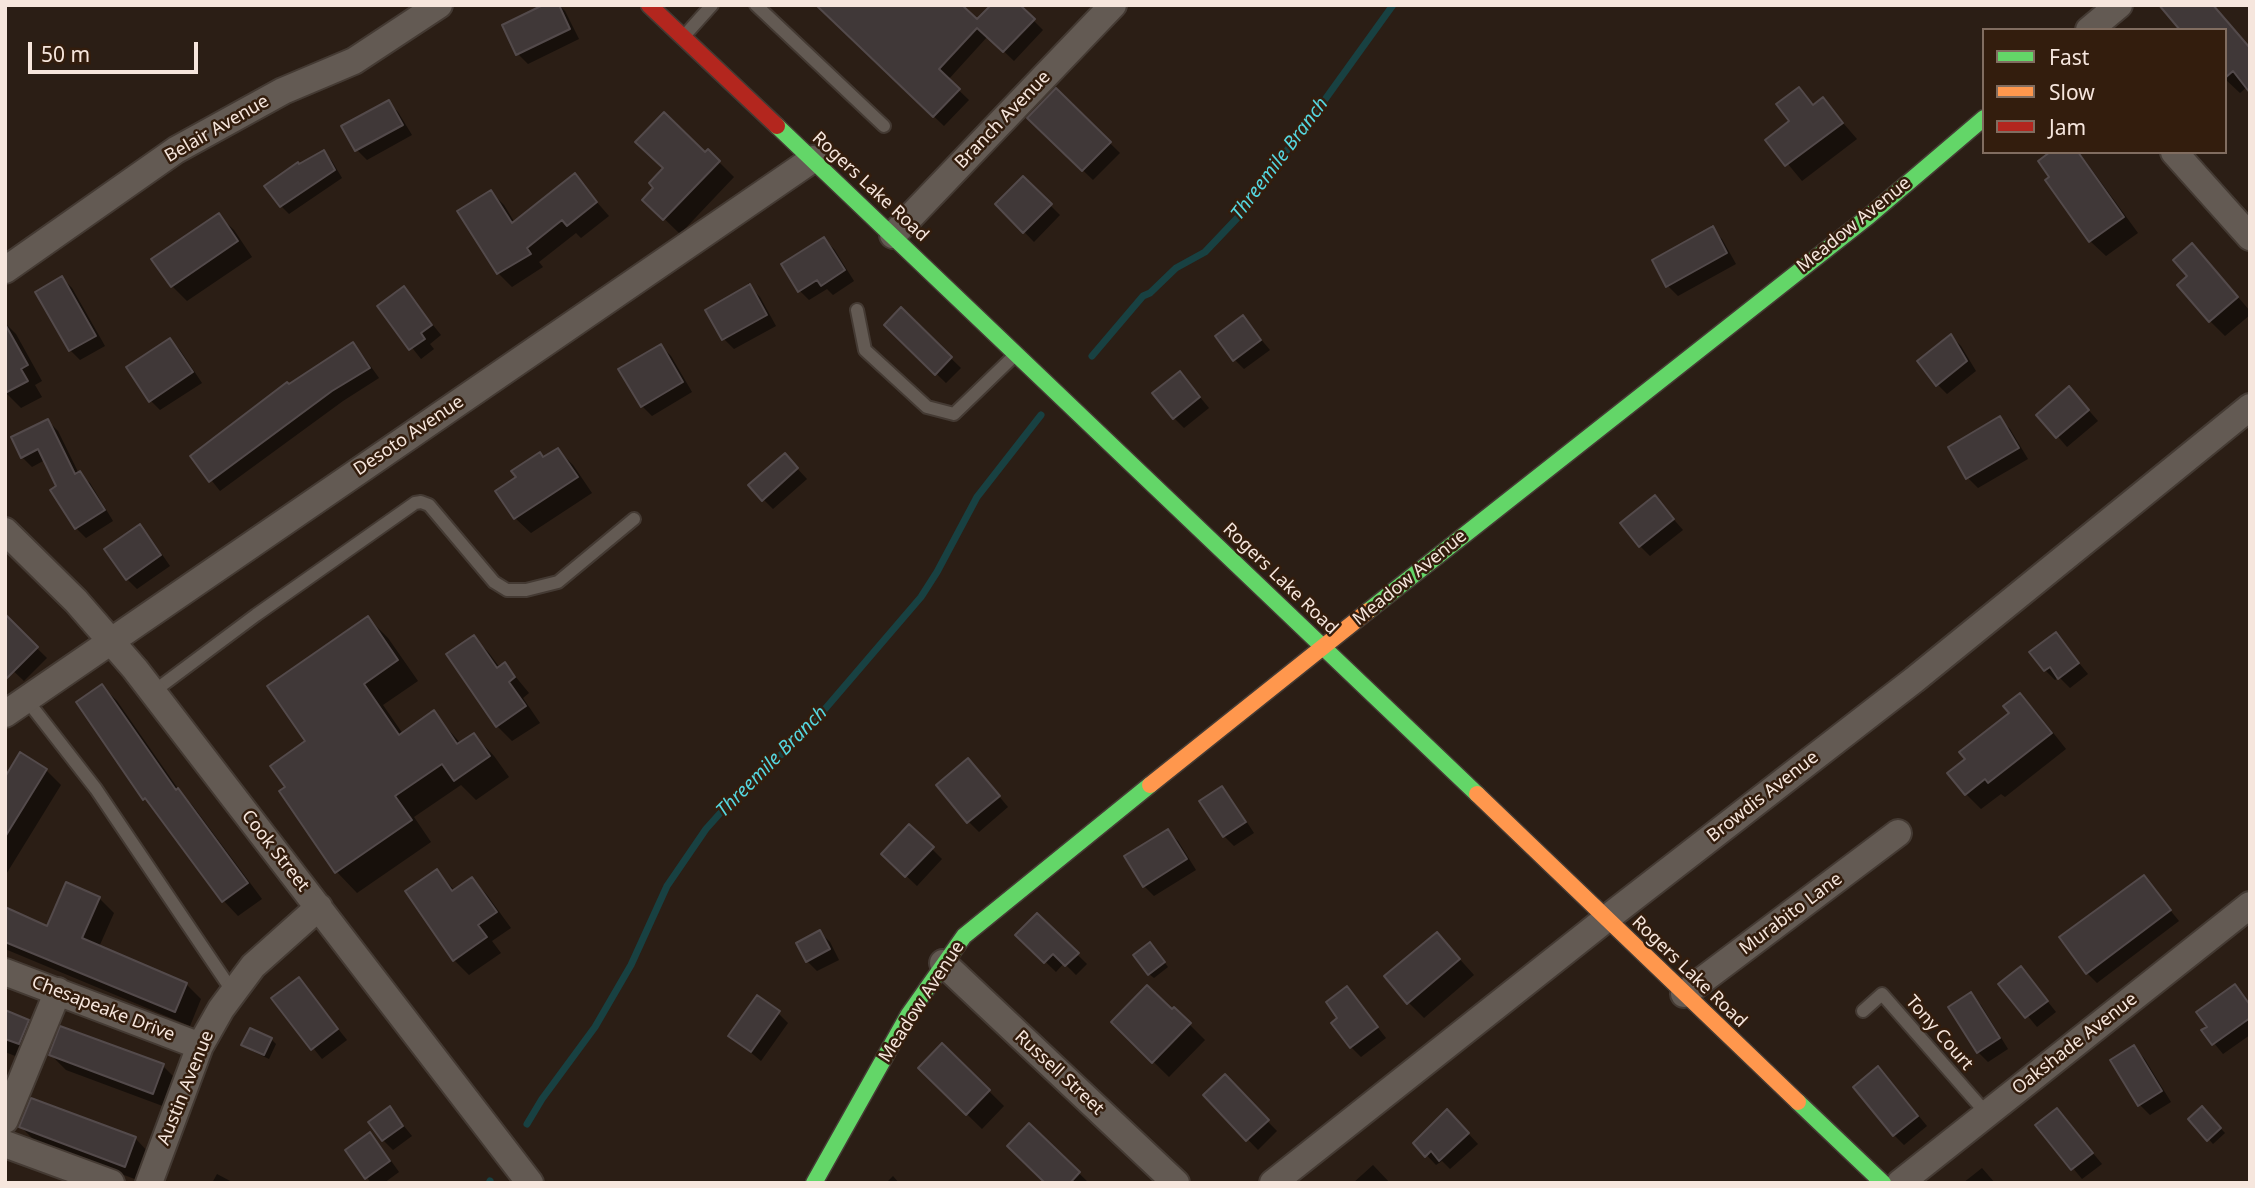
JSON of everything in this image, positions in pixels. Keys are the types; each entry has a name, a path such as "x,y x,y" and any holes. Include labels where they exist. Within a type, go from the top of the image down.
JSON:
{"main road":[{"name":"Rogers Lake Road","path":"649,5 894,235 1883,1183"},
{"name":"Meadow Avenue","path":"814,1183 909,1014 964,936 1409,577 1869,216 1982,120"}],"street":[{"name":"Belair Avenue","path":"5,270 176,150 247,109 354,61 439,5"},
{"name":"Branch Avenue","path":"894,235 1113,5"},
{"path":"2091,28 2119,5"},
{"path":"2176,154 2250,237"},
{"name":"Desoto Avenue","path":"16,707 813,159"},
{"name":"Browdis Avenue","path":"1273,1183 1606,919 1914,680 2250,407"},
{"name":"Cook Street","path":"5,531 76,601 153,692 530,1183"},
{"name":"Murabito Lane","path":"1684,994 1898,833"},
{"name":"Oakshade Avenue","path":"1900,1183 2250,905"},
{"name":"Austin Avenue","path":"149,1183 200,1046 221,1009 253,966 319,907"},
{"name":"Russell Street","path":"943,963 1176,1183"},
{"name":"Chesapeake Drive","path":"5,972 200,1046"},
{"path":"5,1120 58,990"},
{"path":"5,1144 111,1183"}],"lane":[{"path":"683,37 712,5"},
{"path":"757,5 884,126"},
{"path":"857,310 865,350 927,407 954,414 1017,353"},
{"path":"153,692 415,503 429,505 494,582 507,590 526,590 558,582 634,519"},
{"path":"16,707 96,789 233,992"},
{"name":"Tony Court","path":"1863,1011 1882,994 1987,1114"}],"building":[{"path":"543,5 559,5 570,29 516,55 502,25"},
{"path":"816,5 962,5 977,19 991,5 1020,5 1035,19 1003,52 977,28 939,69 960,89 933,117"},
{"path":"2159,5 2213,5 2250,48 2250,93 2233,71 2227,76 2227,28 2178,28"},
{"path":"1799,87 1813,105 1823,97 1843,123 1785,166 1765,140 1789,121 1776,104"},
{"path":"1056,88 1111,142 1082,171 1027,118"},
{"path":"389,100 403,125 355,151 341,126"},
{"path":"664,112 705,152 708,149 720,161 663,220 642,200 653,188 649,183 663,168 635,142"},
{"path":"324,150 335,170 280,207 264,186 298,162 299,164"},
{"path":"2047,154 2079,154 2124,217 2089,242 2045,180 2049,177 2038,161"},
{"path":"575,173 597,202 567,226 562,220 527,248 531,254 497,274 457,211 491,190 512,223"},
{"path":"1023,176 1052,204 1023,233 995,204"},
{"path":"219,213 238,241 171,287 151,259"},
{"path":"1713,226 1727,253 1666,287 1652,260"},
{"path":"824,237 845,270 821,286 817,280 798,292 781,264"},
{"path":"2192,243 2238,297 2209,322 2177,285 2187,276 2173,260"},
{"path":"62,276 96,336 69,351 35,292"},
{"path":"750,284 767,315 722,340 705,310"},
{"path":"404,286 432,325 421,333 425,339 409,350 377,306"},
{"path":"901,307 952,357 935,375 884,325"},
{"path":"1243,315 1261,340 1233,361 1215,336"},
{"path":"5,324 28,365 21,369 28,381 5,393"},
{"path":"1951,334 1967,361 1936,386 1917,361"},
{"path":"170,338 193,372 149,402 126,367"},
{"path":"353,342 370,368 332,391 209,482 190,456 287,382 289,384"},
{"path":"661,344 683,382 641,407 618,369"},
{"path":"1180,371 1200,397 1173,419 1152,393"},
{"path":"2069,386 2089,410 2056,438 2036,415"},
{"path":"2000,416 2019,448 1966,479 1948,447"},
{"path":"48,419 75,474 80,471 105,510 75,529 50,490 56,486 38,449 21,458 11,437"},
{"path":"558,448 578,477 514,519 495,491 516,477 511,471 540,452 543,457"},
{"path":"785,453 798,468 762,501 748,485"},
{"path":"1655,495 1674,519 1639,547 1620,523"},
{"path":"140,524 161,555 126,580 104,549"},
{"path":"5,614 38,647 5,680"},
{"path":"368,616 398,660 364,684 399,735 434,710 457,744 474,733 490,756 454,781 442,764 395,796 412,820 335,873 279,791 285,787 270,766 305,741 267,686"},
{"path":"2056,632 2079,663 2058,679 2050,667 2044,671 2029,652"},
{"path":"474,635 497,668 505,662 515,677 509,682 526,706 496,727 446,654"},
{"path":"102,684 176,790 178,788 248,883 222,902 145,798 143,800 76,702"},
{"path":"2020,693 2052,733 1988,783 1985,779 1965,795 1947,773 1965,759 1959,752 2009,713 2003,706"},
{"path":"20,752 47,769 5,837 5,777"},
{"path":"968,758 1000,796 967,823 936,785"},
{"path":"1222,786 1246,822 1223,837 1199,801"},
{"path":"909,824 934,847 905,877 881,854"},
{"path":"1168,829 1187,859 1143,887 1124,856"},
{"path":"437,869 452,891 472,877 497,912 478,925 487,937 453,961 405,891"},
{"path":"2144,875 2171,910 2086,974 2059,937"},
{"path":"66,882 100,897 82,938 187,983 175,1012 5,942 5,907 47,926"},
{"path":"1037,913 1079,953 1065,966 1053,954 1044,963 1015,935"},
{"path":"820,930 830,949 806,962 796,943"},
{"path":"1437,932 1460,959 1407,1004 1384,976"},
{"path":"1150,942 1165,962 1148,975 1133,955"},
{"path":"2021,966 2048,1001 2025,1018 1998,984"},
{"path":"299,977 338,1029 311,1050 271,998"},
{"path":"2235,984 2250,1005 2250,1018 2212,1045 2201,1030 2207,1027 2196,1012"},
{"path":"1147,985 1191,1023 1152,1063 1111,1022"},
{"path":"1347,986 1378,1027 1350,1048 1331,1023 1337,1018 1326,1002"},
{"path":"1971,992 2000,1038 1977,1053 1948,1007"},
{"path":"757,995 780,1011 751,1052 728,1036"},
{"path":"5,1010 29,1020 19,1044 5,1039"},
{"path":"60,1026 164,1064 153,1094 49,1055"},
{"path":"250,1028 272,1038 264,1055 241,1045"},
{"path":"942,1043 990,1090 966,1115 918,1068"},
{"path":"2134,1045 2162,1091 2138,1106 2110,1060"},
{"path":"1878,1066 1918,1116 1893,1136 1853,1087"},
{"path":"1225,1074 1269,1120 1246,1141 1203,1095"},
{"path":"31,1098 136,1137 125,1167 19,1127"},
{"path":"390,1106 403,1126 382,1141 368,1122"},
{"path":"2202,1106 2221,1128 2207,1141 2188,1119"},
{"path":"2057,1108 2093,1153 2071,1170 2035,1125"},
{"path":"1447,1109 1469,1133 1439,1161 1431,1151 1425,1157 1413,1143"},
{"path":"1029,1123 1080,1172 1070,1183 1045,1183 1007,1146"},
{"path":"370,1132 390,1161 365,1179 345,1150"}],"waterway":[{"name":"Threemile Branch","path":"1092,356 1143,296 1150,293 1176,268 1205,252 1242,213 1393,5"},
{"name":"Threemile Branch","path":"527,1124 595,1027 631,965 667,886 706,829 748,782 756,779 774,758 781,755 805,727 819,716 921,597 977,497 1041,415"}],"traffic: fast":[{"path":"1368,611 1869,216 1982,120"},
{"path":"777,126 1477,794"},
{"path":"814,1183 909,1014 964,936 1150,785"},
{"path":"1798,1102 1883,1183"}],"traffic: slow":[{"path":"1150,785 1368,611"},
{"path":"1477,794 1798,1102"}],"traffic: jam":[{"path":"649,5 777,126"}]}
